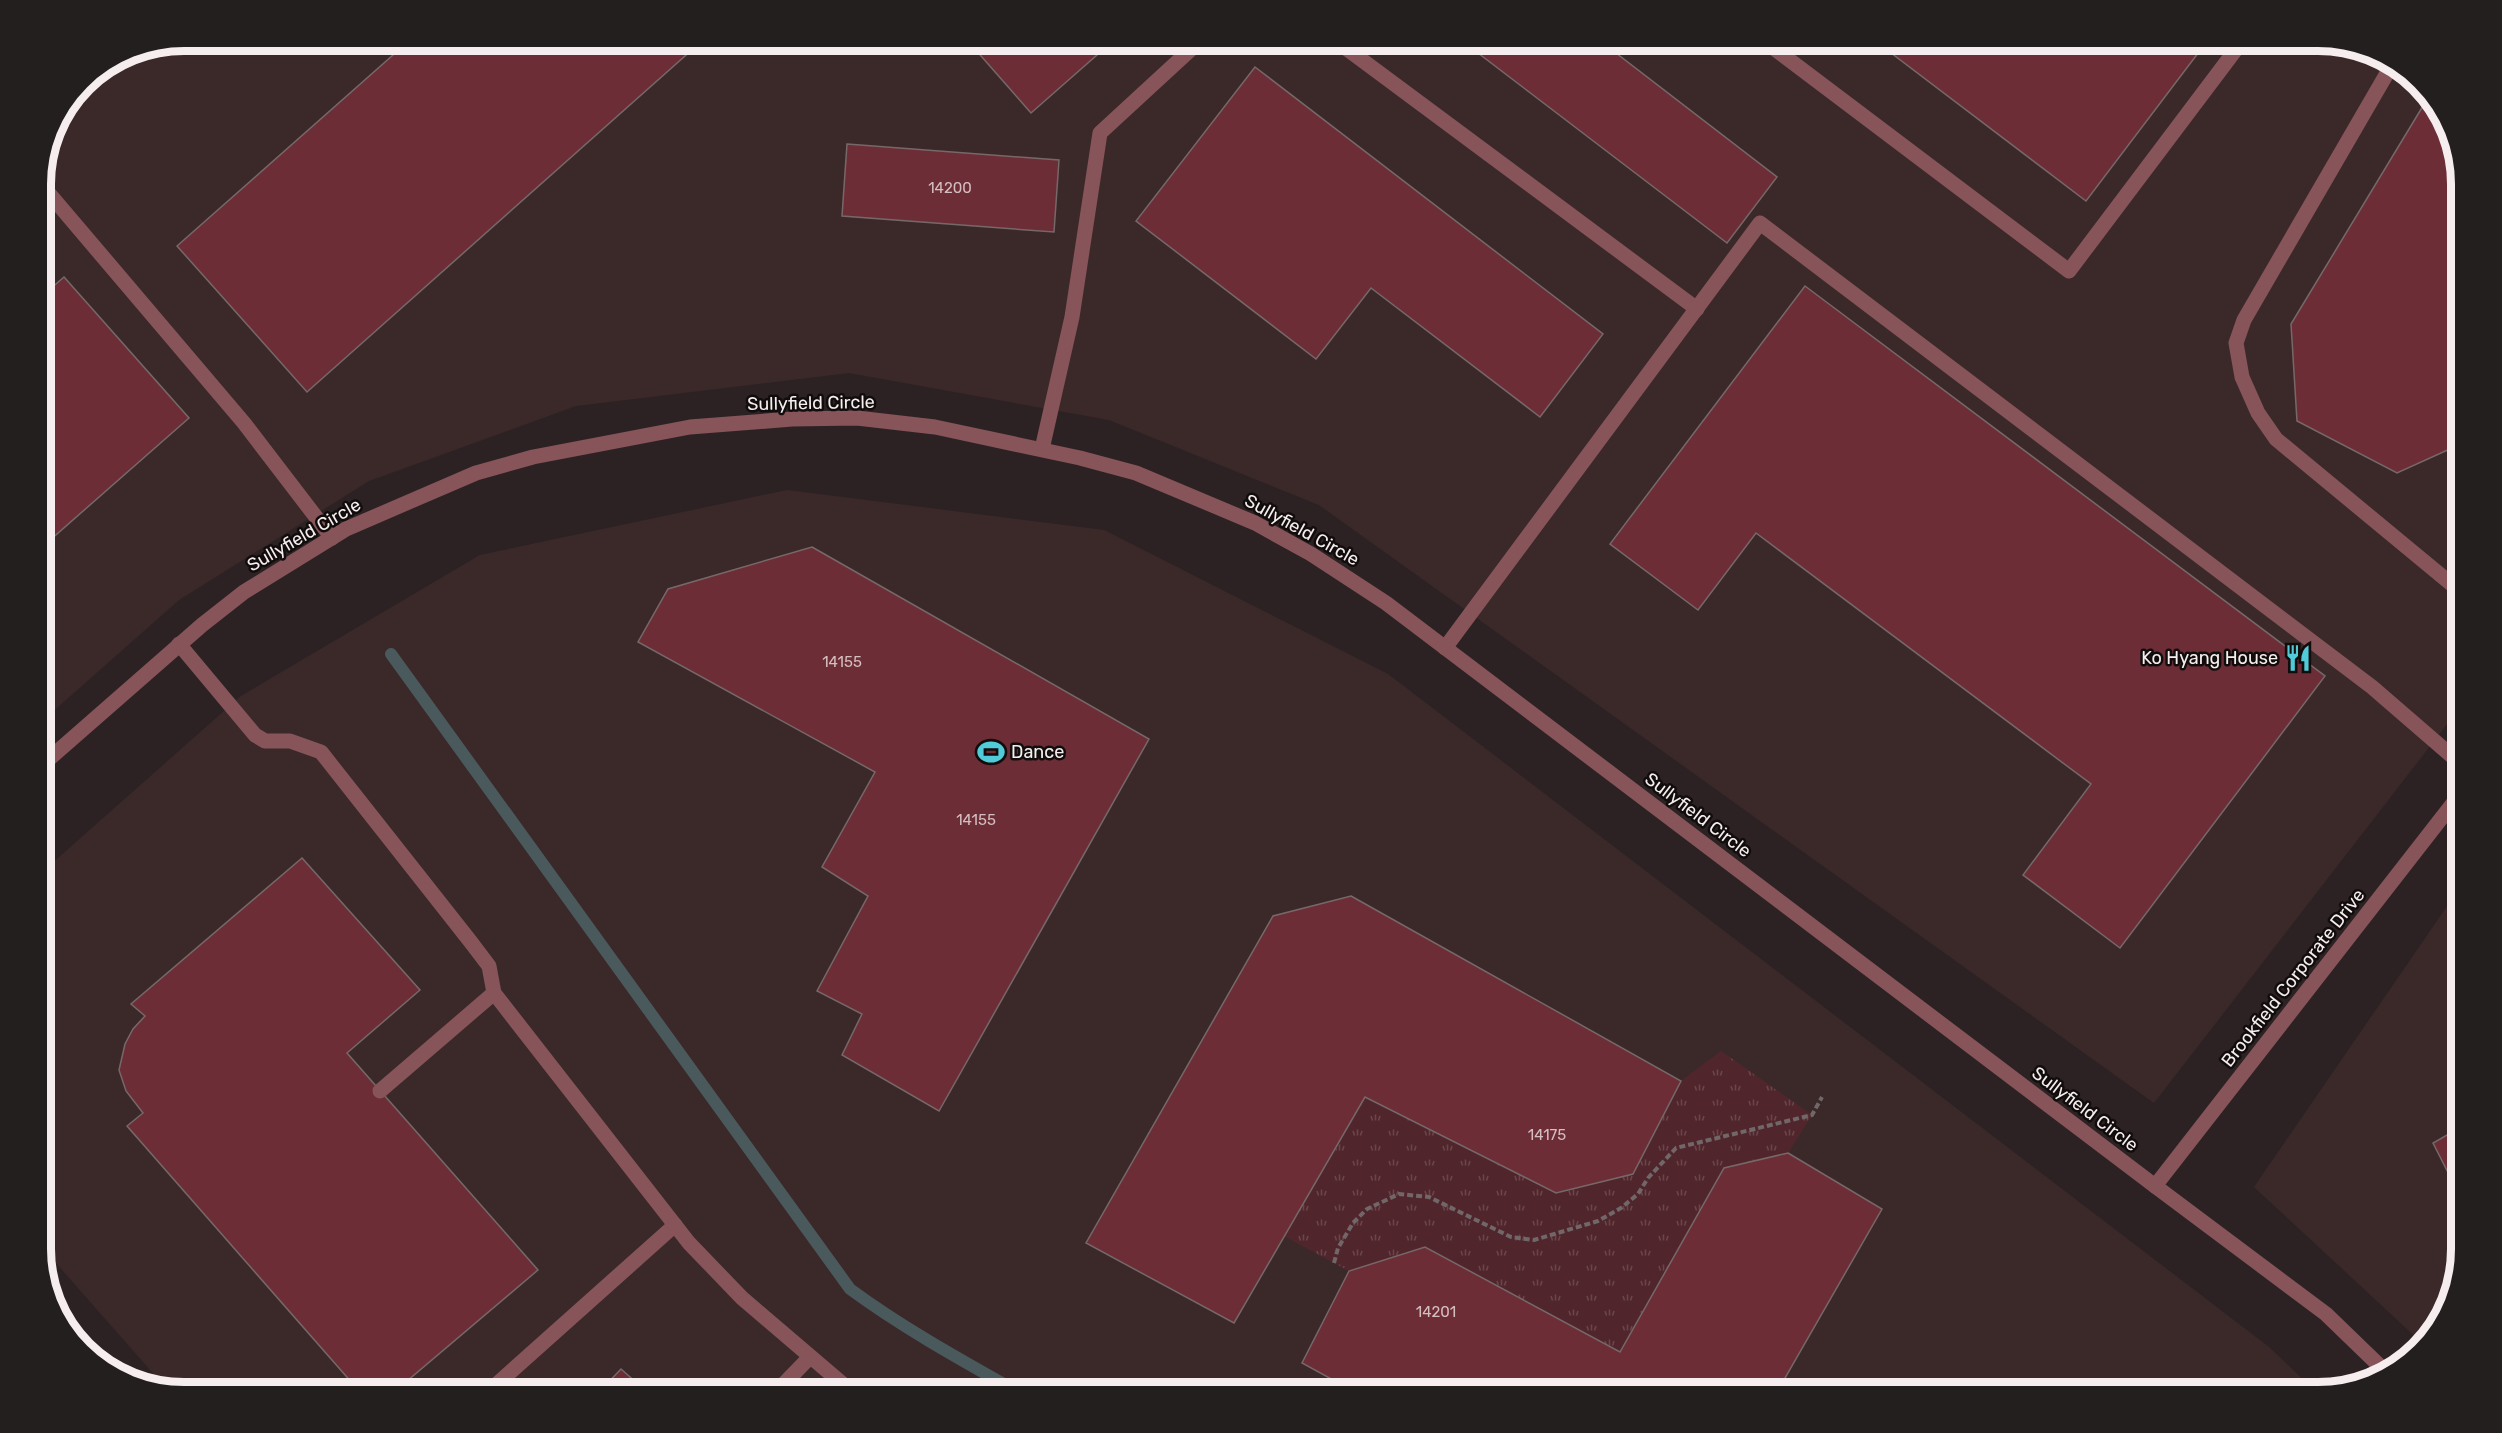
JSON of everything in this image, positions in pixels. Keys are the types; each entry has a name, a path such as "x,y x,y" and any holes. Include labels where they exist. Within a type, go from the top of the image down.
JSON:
{"street":[{"path":"1042,448 1072,317 1100,133 1189,51"},
{"path":"1350,51 1697,309"},
{"path":"1778,51 2069,271 2234,51"},
{"path":"2388,72 2244,320 2236,343 2242,377 2258,413 2276,439 2449,581 2451,578"},
{"path":"51,196 244,423 332,538"},
{"path":"1445,648 1760,223 2372,687 2451,756"},
{"name":"Sullyfield Circle","path":"51,756 179,644 244,592 346,529 476,474 533,457 690,427 792,419 857,418 935,427 1042,448 1136,473 1255,522 1352,580 2326,1314 2380,1366"},
{"path":"179,644 255,735 265,741 290,741 321,752 489,966 494,993 675,1225 742,1298 839,1382"},
{"name":"Brookfield Corporate Drive","path":"2155,1186 2451,806"},
{"path":"381,1091 494,993"},
{"path":"499,1382 675,1225"},
{"path":"786,1382 809,1358"}],"path":[{"path":"1334,1263 1338,1248 1353,1223 1367,1209 1399,1194 1429,1197 1511,1238 1534,1240 1599,1221 1638,1194 1648,1178 1676,1148 1812,1114 1822,1097"}],"shaded area":[{"path":"175,51 2318,51 2335,52 2369,61 2406,84 2429,110 2444,141 2448,158 2451,175 2451,719 2154,1103 1319,505 1109,420 849,373 576,406 369,481 179,600 51,713 51,175 61,133 73,110 84,96 96,84 118,69 133,61 158,54"},
{"path":"787,490 1104,530 1388,674 2269,1347 2306,1382 184,1382 158,1379 51,1257 51,864 241,696 480,555"},
{"path":"2451,901 2450,1266 2441,1300 2416,1338 2254,1187"}],"green space":[{"path":"1721,1051 1812,1115 1788,1153 1724,1168 1620,1352 1425,1247 1349,1271 1284,1236 1365,1097 1681,1081"}],"building":[{"path":"398,51 691,51 307,392 177,246"},
{"path":"977,51 1101,51 1031,113"},
{"path":"1475,51 1613,51 1777,177 1727,243"},
{"path":"1888,51 2200,51 2086,201"},
{"path":"1255,67 1603,334 1540,417 1371,288 1316,359 1136,221"},
{"path":"2424,104 2444,141 2451,175 2451,449 2397,473 2297,421 2291,324"},
{"path":"847,144 1059,160 1054,232 842,216"},
{"path":"64,277 189,418 51,539 51,288"},
{"path":"1805,286 2325,676 2120,948 2023,875 2091,784 1756,533 1698,610 1610,544"},
{"path":"812,547 1149,739 939,1111 842,1055 862,1014 817,991 868,896 822,867 875,772 638,642 668,589"},
{"path":"302,858 420,990 347,1053 538,1270 406,1382 351,1382 127,1126 143,1113 126,1091 119,1070 125,1044 133,1029 145,1016 131,1004"},
{"path":"1351,896 1681,1081 1633,1174 1556,1193 1365,1097 1234,1323 1086,1243 1273,916"},
{"path":"2451,1133 2451,1178 2433,1143"},
{"path":"1788,1153 1882,1209 1783,1382 1337,1382 1302,1363 1349,1271 1425,1247 1620,1352 1724,1168"},
{"path":"621,1369 636,1382 609,1382"}],"waterway":[{"path":"391,654 850,1289 911,1330 1000,1382"}],"place":[{"name":"Ko Hyang House","path":"2298,658"},
{"name":"Dance","path":"991,752"}]}
